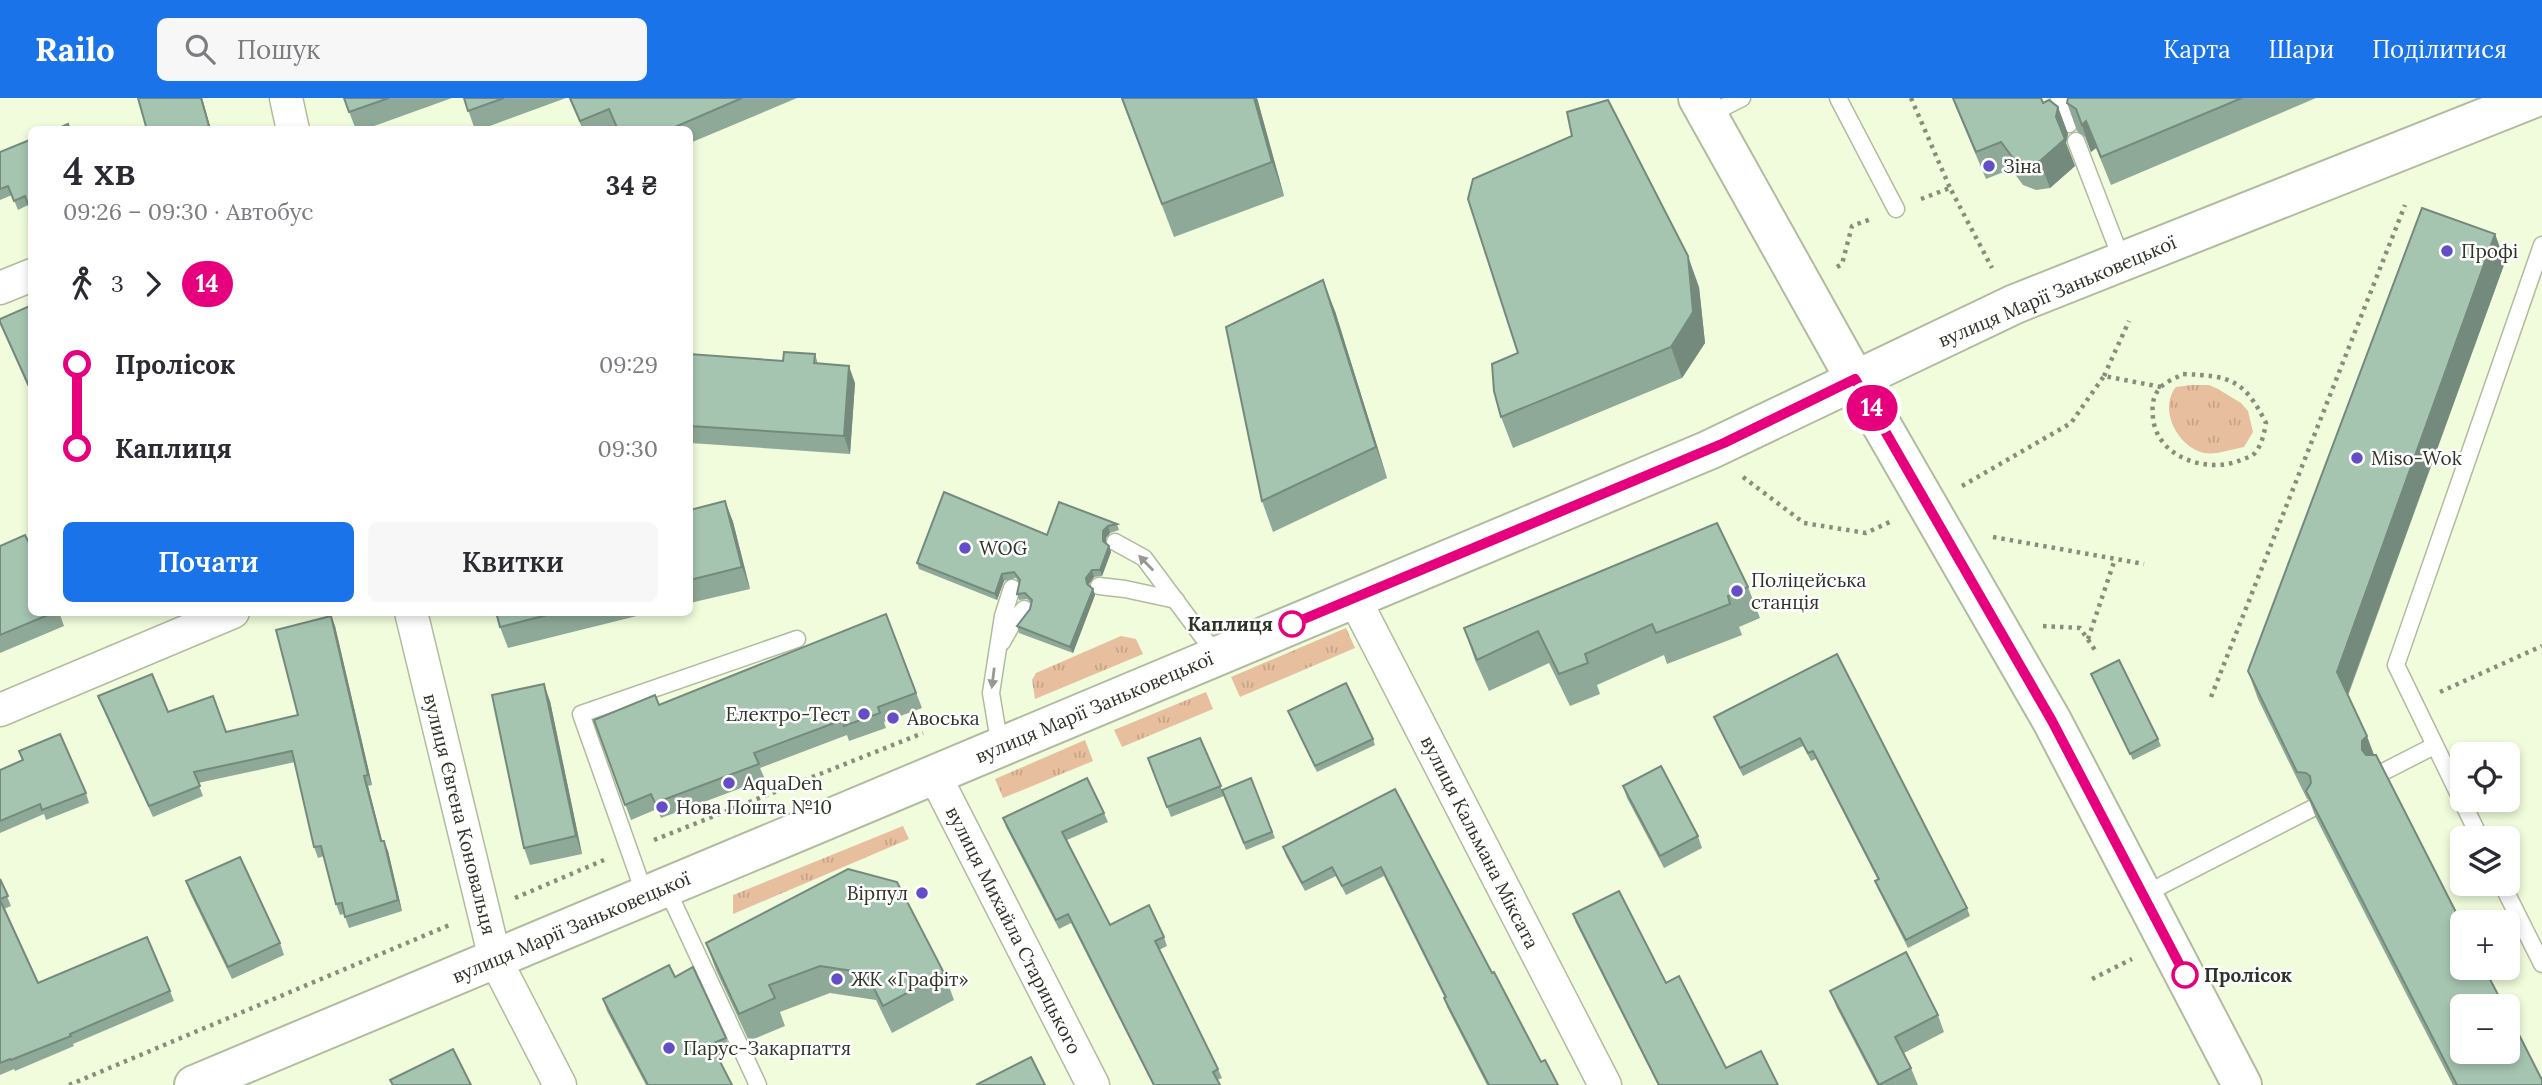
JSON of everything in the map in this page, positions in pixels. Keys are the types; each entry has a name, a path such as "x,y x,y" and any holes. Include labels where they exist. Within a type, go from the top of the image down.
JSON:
{"street":[{"path":"286,98 292,126"},
{"name":"вулиця Марії Заньковецької","path":"194,1085 1724,443 2015,304 2534,98"},
{"path":"1703,106 1855,379 2046,709 2242,1085"},
{"path":"0,288 28,277"},
{"name":"вулиця Кальмана Міксата","path":"1354,598 1605,1085"},
{"path":"0,710 223,616"},
{"name":"вулиця Євгена Коновальця","path":"412,616 495,958 560,1085"},
{"name":"вулиця Михайла Старицького","path":"934,774 1093,1085"}],"lane":[{"path":"1703,106 1742,98"},
{"path":"1838,98 1896,209"},
{"path":"2059,98 2069,124"},
{"path":"2076,141 2123,263"},
{"path":"2474,826 2396,665 2542,245"},
{"path":"1115,542 1144,558 1217,656"},
{"path":"1098,586 1176,600"},
{"path":"1000,747 991,693 1003,616 1012,588"},
{"path":"996,653 1015,619 1024,609"},
{"path":"758,1085 656,891 629,850 581,714 797,639"},
{"path":"2381,773 2434,746"},
{"path":"2143,895 2312,809"},
{"path":"2508,896 2542,964"}],"path":[{"path":"1911,98 1950,188"},
{"path":"2211,697 2405,205"},
{"path":"1967,496 1961,486 2071,423 2104,376 2129,321"},
{"path":"2104,376 2161,387 2183,374 2226,378 2245,388 2266,423 2262,443 2253,456 2232,464 2206,465 2189,462 2164,444 2154,430 2152,404 2161,387"},
{"path":"1740,474 1761,493 1804,523 1866,533 1899,517"},
{"path":"1985,527 1998,548"},
{"path":"1991,537 2144,564"},
{"path":"2088,639 2115,559"},
{"path":"2037,615 2043,626 2080,628 2095,650"},
{"path":"2414,704 2542,646"},
{"path":"69,1085 629,850 924,733"}],"green space":[{"path":"2209,385 2218,389 2241,403 2248,411 2253,432 2244,447 2219,453 2205,453 2195,450 2179,436 2170,416 2171,396 2176,387"},
{"path":"1346,628 1355,648 1240,697 1231,677"},
{"path":"1121,636 1136,639 1143,654 1035,699 1032,680 1036,673"},
{"path":"1206,692 1213,709 1122,747 1114,730"},
{"path":"1085,740 1093,761 1003,798 995,779"},
{"path":"903,826 909,839 733,914 733,895"}],"building":[{"path":"138,98 201,98 209,126 146,126"},
{"path":"344,98 389,98 349,112"},
{"path":"464,98 504,98 468,111"},
{"path":"570,98 742,98 677,126 616,126 609,109 580,121"},
{"path":"1122,98 1254,98 1272,162 1162,204"},
{"path":"1953,98 2041,98 2043,103 2049,100 2058,107 2056,117 2065,139 2040,161 2026,163 2013,158 2001,142 1976,152"},
{"path":"2068,98 2242,98 2101,157 2086,121 2082,125 2076,109 2067,103"},
{"path":"1608,100 1688,256 1693,312 1671,347 1501,417 1494,391 1492,364 1518,353 1468,199 1473,179 1572,136 1567,112"},
{"path":"28,141 28,204 25,196 14,201 8,186 0,189 0,152"},
{"path":"2422,208 2495,234 2337,672 2367,736 2362,741 2362,750 2366,755 2376,755 2455,910 2450,910 2450,980 2490,980 2498,994 2450,994 2450,1064 2520,1064 2520,1037 2542,1085 2457,1085 2306,791 2311,783 2310,776 2297,772 2248,671"},
{"path":"1323,280 1376,447 1262,501 1226,327"},
{"path":"28,307 28,384 0,322 0,319"},
{"path":"784,352 815,354 814,363 849,366 844,436 693,426 693,354 783,361"},
{"path":"944,492 1047,535 1059,502 1117,524 1108,526 1103,531 1103,541 1109,546 1100,570 1092,570 1086,578 1087,584 1093,589 1070,647 1017,626 1030,609 1032,600 1025,593 1017,594 1020,580 1014,572 1002,574 995,594 917,563"},
{"path":"725,501 742,567 693,579 693,509"},
{"path":"1717,523 1748,587 1728,596 1730,604 1656,633 1652,624 1585,654 1588,663 1559,674 1538,631 1477,660 1464,628"},
{"path":"25,535 28,541 28,616 45,616 0,635 0,546"},
{"path":"886,614 916,693 878,707 880,713 844,726 842,720 754,753 759,764 655,803 651,794 625,805 594,720 655,695 659,705"},
{"path":"331,616 368,775 364,776 398,900 345,917 342,903 336,904 321,846 314,847 292,751 194,772 200,786 149,806 98,696 152,674 168,712 213,696 226,732 298,715 276,630"},
{"path":"497,616 543,616 500,627"},
{"path":"1837,654 1967,908 1906,940 1875,881 1879,879 1813,751 1808,753 1800,738 1740,768 1714,717"},
{"path":"2119,660 2158,739 2130,754 2091,674"},
{"path":"1346,683 1373,739 1315,766 1288,711"},
{"path":"544,684 576,836 524,848 492,695"},
{"path":"60,734 86,793 42,810 40,804 0,821 0,770 23,760 19,751"},
{"path":"1200,738 1221,786 1167,807 1148,758"},
{"path":"1661,766 1698,836 1660,856 1623,786"},
{"path":"1087,778 1104,813 1062,832 1110,925 1149,905 1164,937 1155,941 1218,1069 1213,1072 1220,1085 1154,1085 1068,914 1056,920 1003,818"},
{"path":"1251,778 1272,832 1244,843 1222,790"},
{"path":"1395,789 1541,1062 1545,1060 1558,1085 1489,1085 1381,867 1342,886 1332,867 1302,883 1283,847"},
{"path":"240,857 280,943 228,967 186,881"},
{"name":"ЖК «Графіт»","path":"848,869 897,882 944,973 883,1006 866,973 820,966 769,985 775,998 739,1014 706,943"},
{"path":"0,879 8,896 0,899"},
{"path":"1619,891 1666,983 1679,976 1726,1068 1761,1051 1778,1085 1659,1085 1573,914"},
{"path":"0,900 38,983 147,937 170,991 70,1034 71,1036 0,1063"},
{"path":"1906,952 1938,1015 1895,1037 1911,1068 1879,1085 1830,991"},
{"name":"Парус-Закарпаття","path":"669,965 675,977 693,967 726,1038 711,1044 732,1085 648,1085 603,999"},
{"path":"453,1049 471,1085 393,1085 390,1080"},
{"path":"1031,1057 1045,1085 976,1085"}],"bus line":[{"name":"14","path":"1292,624 1724,443 1855,379 2052,721 2185,975"}],"place":[{"name":"Зіна","path":"1989,166"},
{"name":"Профі","path":"2447,251"},
{"name":"Miso-Wok","path":"2357,458"},
{"name":"WOG","path":"965,548"},
{"name":"Поліцейська станція","path":"1737,591"},
{"name":"Каплиця","path":"1292,624"},
{"name":"Електро-Тест","path":"864,714"},
{"name":"Авоська","path":"893,718"},
{"name":"AquaDen","path":"729,783"},
{"name":"Нова Пошта №10","path":"662,807"},
{"name":"Вірпул","path":"922,893"},
{"name":"Пролісок","path":"2185,975"},
{"name":"ЖК «Графіт»","path":"837,979"},
{"name":"Парус-Закарпаття","path":"669,1048"}]}
